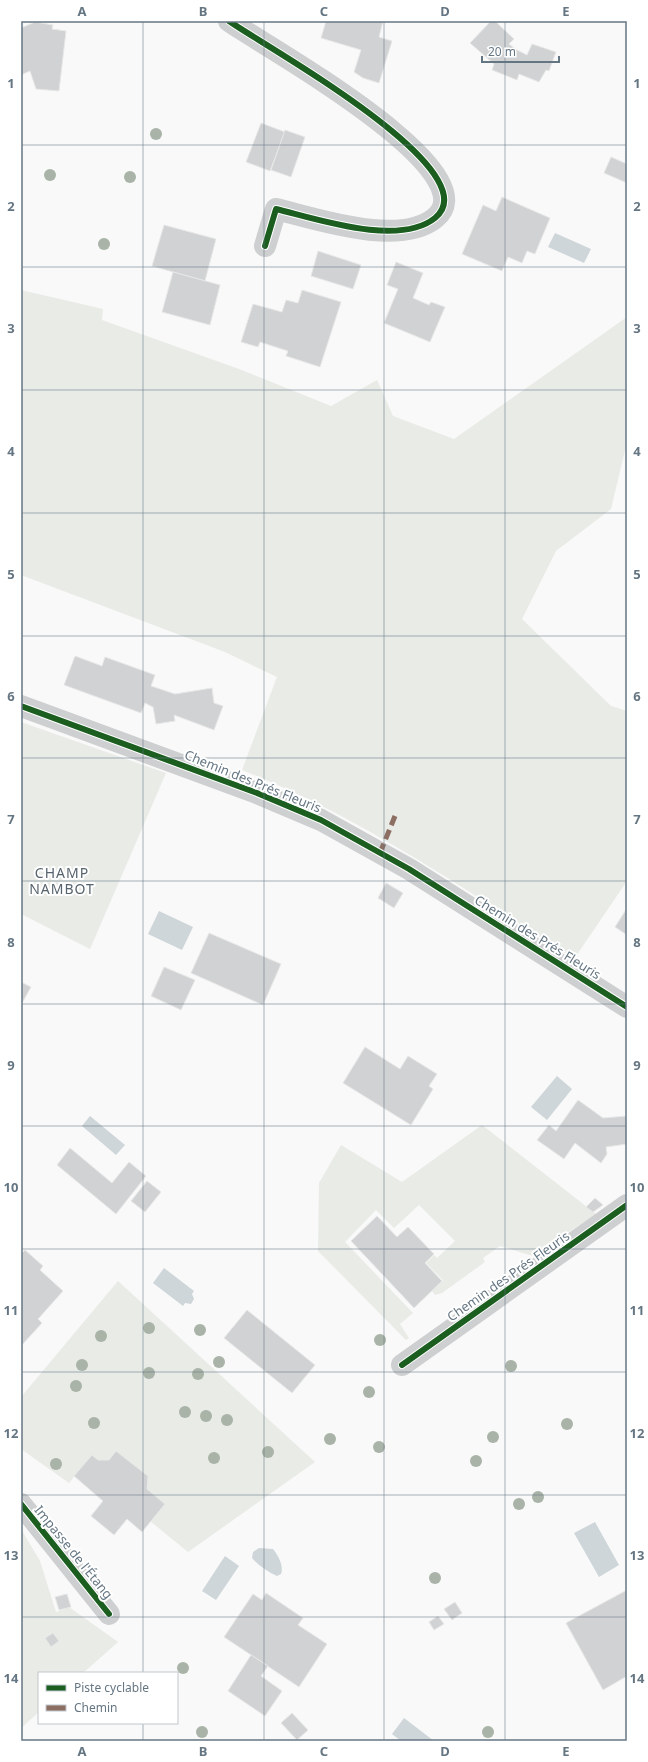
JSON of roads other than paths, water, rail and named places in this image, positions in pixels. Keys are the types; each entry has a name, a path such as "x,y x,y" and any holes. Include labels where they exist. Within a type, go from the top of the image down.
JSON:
{"street":[{"path":"229,21 357,104 380,121 422,160 439,180 445,202 440,213 428,223 391,231 353,228 276,209 265,246"},
{"name":"Chemin des Prés Fleuris","path":"21,706 257,793 321,820 409,869 627,1006"},
{"name":"Chemin des Prés Fleuris","path":"402,1365 627,1205"},
{"name":"Impasse de l'Étang","path":"21,1504 109,1614"}],"district":[{"name":"CHAMP NAMBOT","path":"62,882"}]}
